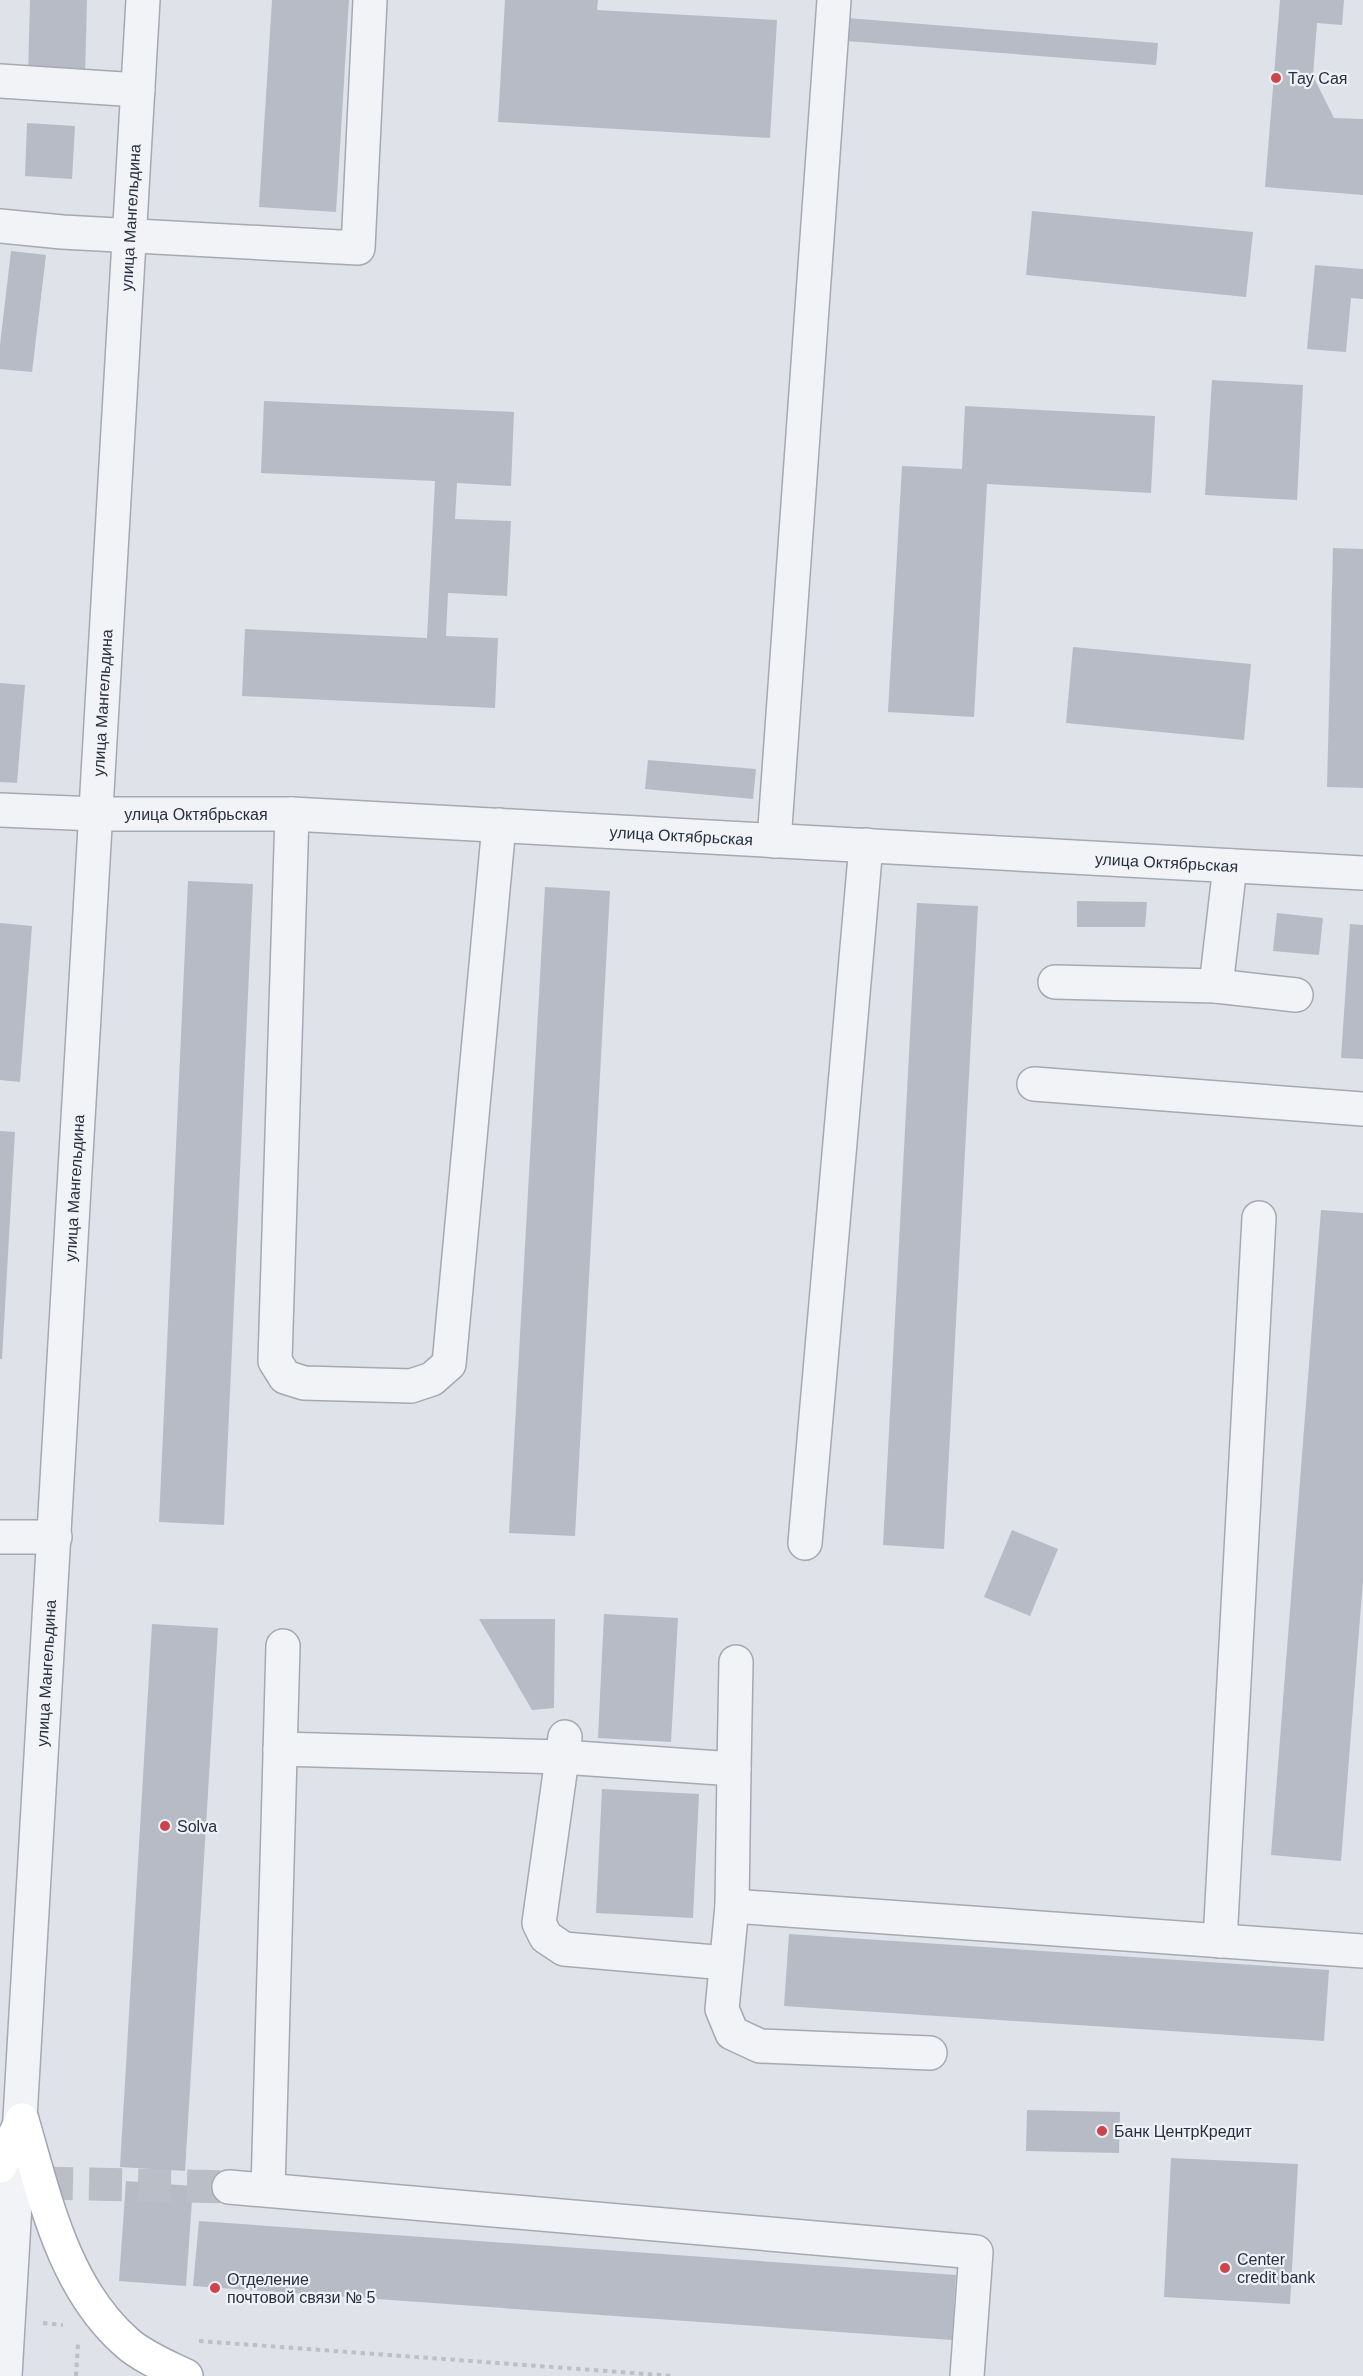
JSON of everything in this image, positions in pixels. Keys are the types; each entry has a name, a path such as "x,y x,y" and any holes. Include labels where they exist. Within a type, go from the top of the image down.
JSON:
{"main road":[{"path":"0,2166 22,2120"},
{"path":"22,2120 52,2224 83,2293 126,2343 186,2376"}],"street":[{"name":"улица Мангельдина","path":"5,2376 22,2120 143,0"},
{"path":"0,226 129,236 358,248 370,0"},
{"path":"774,841 834,0"},
{"path":"0,81 138,90"},
{"name":"улица Октябрьская","path":"0,810 96,814 292,814 1363,873"},
{"path":"292,814 275,1361 285,1377 304,1383 411,1386 432,1380 449,1364 499,825"},
{"path":"805,1543 866,845"},
{"path":"1216,986 1230,866"},
{"path":"1056,982 1216,986 1296,995"},
{"path":"1034,1084 1363,1109"},
{"path":"1220,1941 1259,1218"},
{"path":"0,1537 55,1537"},
{"path":"268,2190 283,1646"},
{"path":"736,1662 732,1906 722,2009 732,2033 760,2046 930,2053"},
{"path":"280,1749 564,1746 734,1769"},
{"path":"564,1746 539,1923 546,1936 564,1949 726,1963"},
{"path":"732,1906 1363,1951"},
{"path":"229,2187 976,2252 967,2376"}],"path":[{"path":"195,2340 674,2376"},
{"path":"76,2376 78,2343"}],"building":[{"path":"30,0 87,0 85,77 28,75"},
{"path":"272,0 349,0 336,212 259,207"},
{"path":"505,0 598,0 597,10 777,20 770,138 498,122"},
{"path":"1280,0 1344,0 1342,25 1317,23 1313,76 1334,118 1363,119 1363,195 1265,187"},
{"path":"848,18 1158,43 1156,65 846,41"},
{"path":"27,123 75,126 72,179 25,176"},
{"path":"1032,211 1253,232 1246,297 1026,275"},
{"path":"11,251 46,255 32,372 0,369 0,345"},
{"path":"1315,265 1363,269 1363,299 1351,298 1346,352 1307,349"},
{"path":"1212,380 1303,385 1297,500 1205,495"},
{"path":"264,401 514,412 511,486 457,483 455,519 511,521 507,596 448,593 446,636 498,638 495,708 242,696 245,629 427,638 435,481 261,473"},
{"path":"965,406 1155,416 1151,493 987,484 974,717 888,712 902,466 962,469"},
{"path":"1333,548 1363,549 1363,788 1327,787"},
{"path":"1073,647 1251,664 1244,740 1066,723"},
{"path":"0,683 25,685 17,783 0,782"},
{"path":"648,760 756,769 753,799 645,789"},
{"path":"188,881 253,884 224,1525 159,1522"},
{"path":"545,887 610,891 575,1536 509,1533"},
{"path":"1077,901 1147,902 1145,927 1077,927"},
{"path":"917,903 978,906 944,1549 883,1545"},
{"path":"1277,913 1323,918 1319,955 1273,951"},
{"path":"0,923 32,926 20,1082 0,1080"},
{"path":"1350,924 1363,925 1363,1059 1341,1058"},
{"path":"0,1131 15,1132 2,1359 0,1359"},
{"path":"1321,1210 1363,1213 1363,1580 1341,1861 1271,1855"},
{"path":"1012,1530 1058,1549 1030,1616 984,1597"},
{"path":"604,1614 678,1618 671,1742 598,1738"},
{"path":"479,1619 555,1619 554,1708 532,1710"},
{"path":"152,1624 218,1628 185,2171 120,2167"},
{"path":"602,1789 699,1794 693,1918 596,1913"},
{"path":"789,1934 1329,1970 1324,2041 784,2006"},
{"path":"1027,2110 1120,2112 1119,2153 1026,2151"},
{"path":"1171,2158 1298,2164 1290,2304 1164,2297"},
{"path":"126,2181 193,2186 186,2286 119,2281"},
{"path":"199,2221 956,2275 952,2340 193,2286"}],"tunnel":[{"path":"40,2183 229,2187"}],"place":[{"name":"Тау Сая","path":"1276,78"},
{"name":"Solva","path":"165,1826"},
{"name":"Банк ЦентрКредит","path":"1102,2131"},
{"name":"Center credit bank","path":"1225,2268"},
{"name":"Отделение почтовой связи № 5","path":"215,2288"}]}
